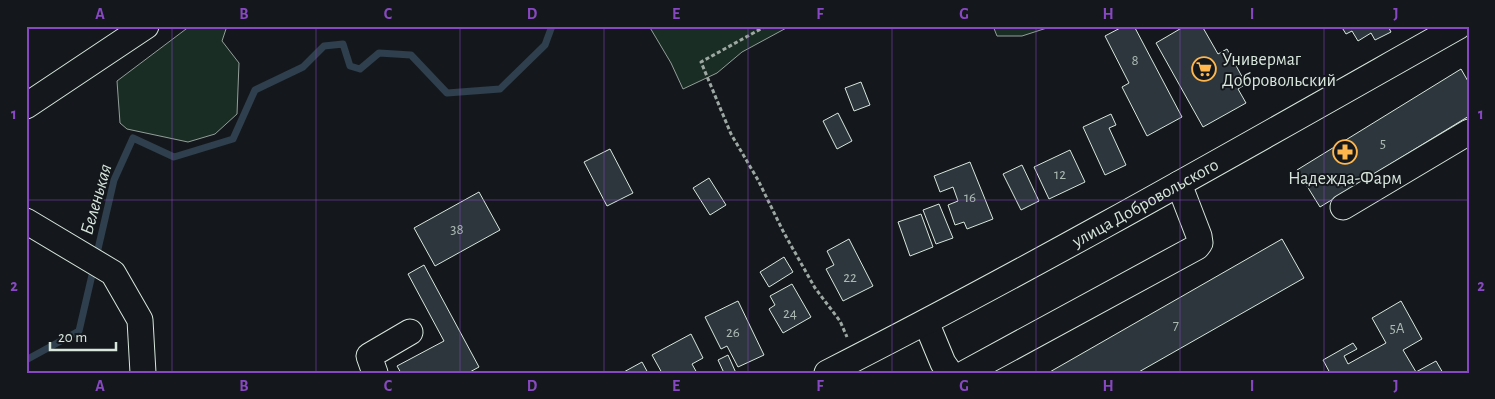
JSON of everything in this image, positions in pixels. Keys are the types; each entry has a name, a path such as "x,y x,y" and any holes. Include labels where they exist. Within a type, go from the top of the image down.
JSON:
{"street":[{"path":"26,106 146,26"},
{"name":"улица Добровольского","path":"827,373 926,322 1179,184 1460,26"},
{"path":"1466,26 1469,33"},
{"path":"1343,207 1469,132"},
{"path":"965,373 1197,246 1200,242 1199,236 1179,184"},
{"path":"26,220 113,273 140,320 143,373"},
{"path":"926,322 943,364 950,373"},
{"path":"375,373 368,356 410,332"}],"path":[{"path":"766,26 700,62 731,134 758,180 784,233 815,288 840,321 857,358"}],"green space":[{"path":"190,26 227,26 222,41 239,63 237,114 215,134 188,142 127,129 120,123 117,81"},
{"path":"649,26 790,26 742,52 717,73 683,89 671,63"},
{"path":"993,26 1053,26 1022,36 997,36"}],"building":[{"path":"1124,26 1134,26 1182,117 1147,136 1122,87 1129,83 1105,36"},
{"name":"Универмаг Добровольский","path":"1185,26 1202,26 1218,54 1227,49 1246,84 1238,89 1246,103 1203,127 1156,43"},
{"path":"1341,26 1388,26 1391,32 1375,40 1371,33 1358,41 1352,31 1346,34"},
{"path":"1461,69 1469,83 1469,116 1320,207 1297,170"},
{"path":"861,82 870,105 854,111 845,88"},
{"path":"838,113 852,141 837,149 823,121"},
{"path":"1111,114 1116,125 1109,128 1126,165 1105,175 1083,127"},
{"path":"610,149 633,193 607,206 584,162"},
{"path":"1070,150 1085,182 1049,199 1034,167"},
{"path":"970,162 993,219 967,229 964,222 955,225 948,205 958,201 953,187 940,192 934,176"},
{"path":"1022,165 1039,201 1021,210 1003,174"},
{"path":"709,178 726,205 710,215 693,188"},
{"path":"479,192 500,230 435,266 414,228"},
{"path":"939,204 953,238 936,244 923,210"},
{"path":"921,214 933,247 910,256 898,222"},
{"path":"849,239 873,286 843,301 826,269 834,265 827,251"},
{"path":"1282,239 1304,278 1137,373 1048,373"},
{"path":"784,257 793,272 769,287 760,272"},
{"path":"424,265 479,367 468,373 401,373 397,366 444,341 408,274"},
{"path":"792,284 811,317 783,333 769,309 775,305 770,296"},
{"path":"738,301 764,355 738,367 727,346 721,349 705,317"},
{"path":"1401,301 1422,339 1403,350 1416,372 1436,361 1443,373 1330,373 1323,360 1353,343 1357,349 1344,356 1348,364 1386,343 1372,318"},
{"path":"691,334 703,358 692,364 697,373 662,373 652,355"},
{"path":"728,355 736,373 724,373 718,360"},
{"path":"642,362 648,373 622,373"}],"waterway":[{"name":"Беленькая","path":"26,360 79,331 114,180 133,138 174,157 233,139 255,90 303,67 324,46 343,44 350,66 360,69 379,53 411,55 447,93 500,89 545,45 552,26"}],"place":[{"name":"Универмаг Добровольский","path":"1204,69"},
{"name":"Надежда-Фарм","path":"1345,152"}]}
